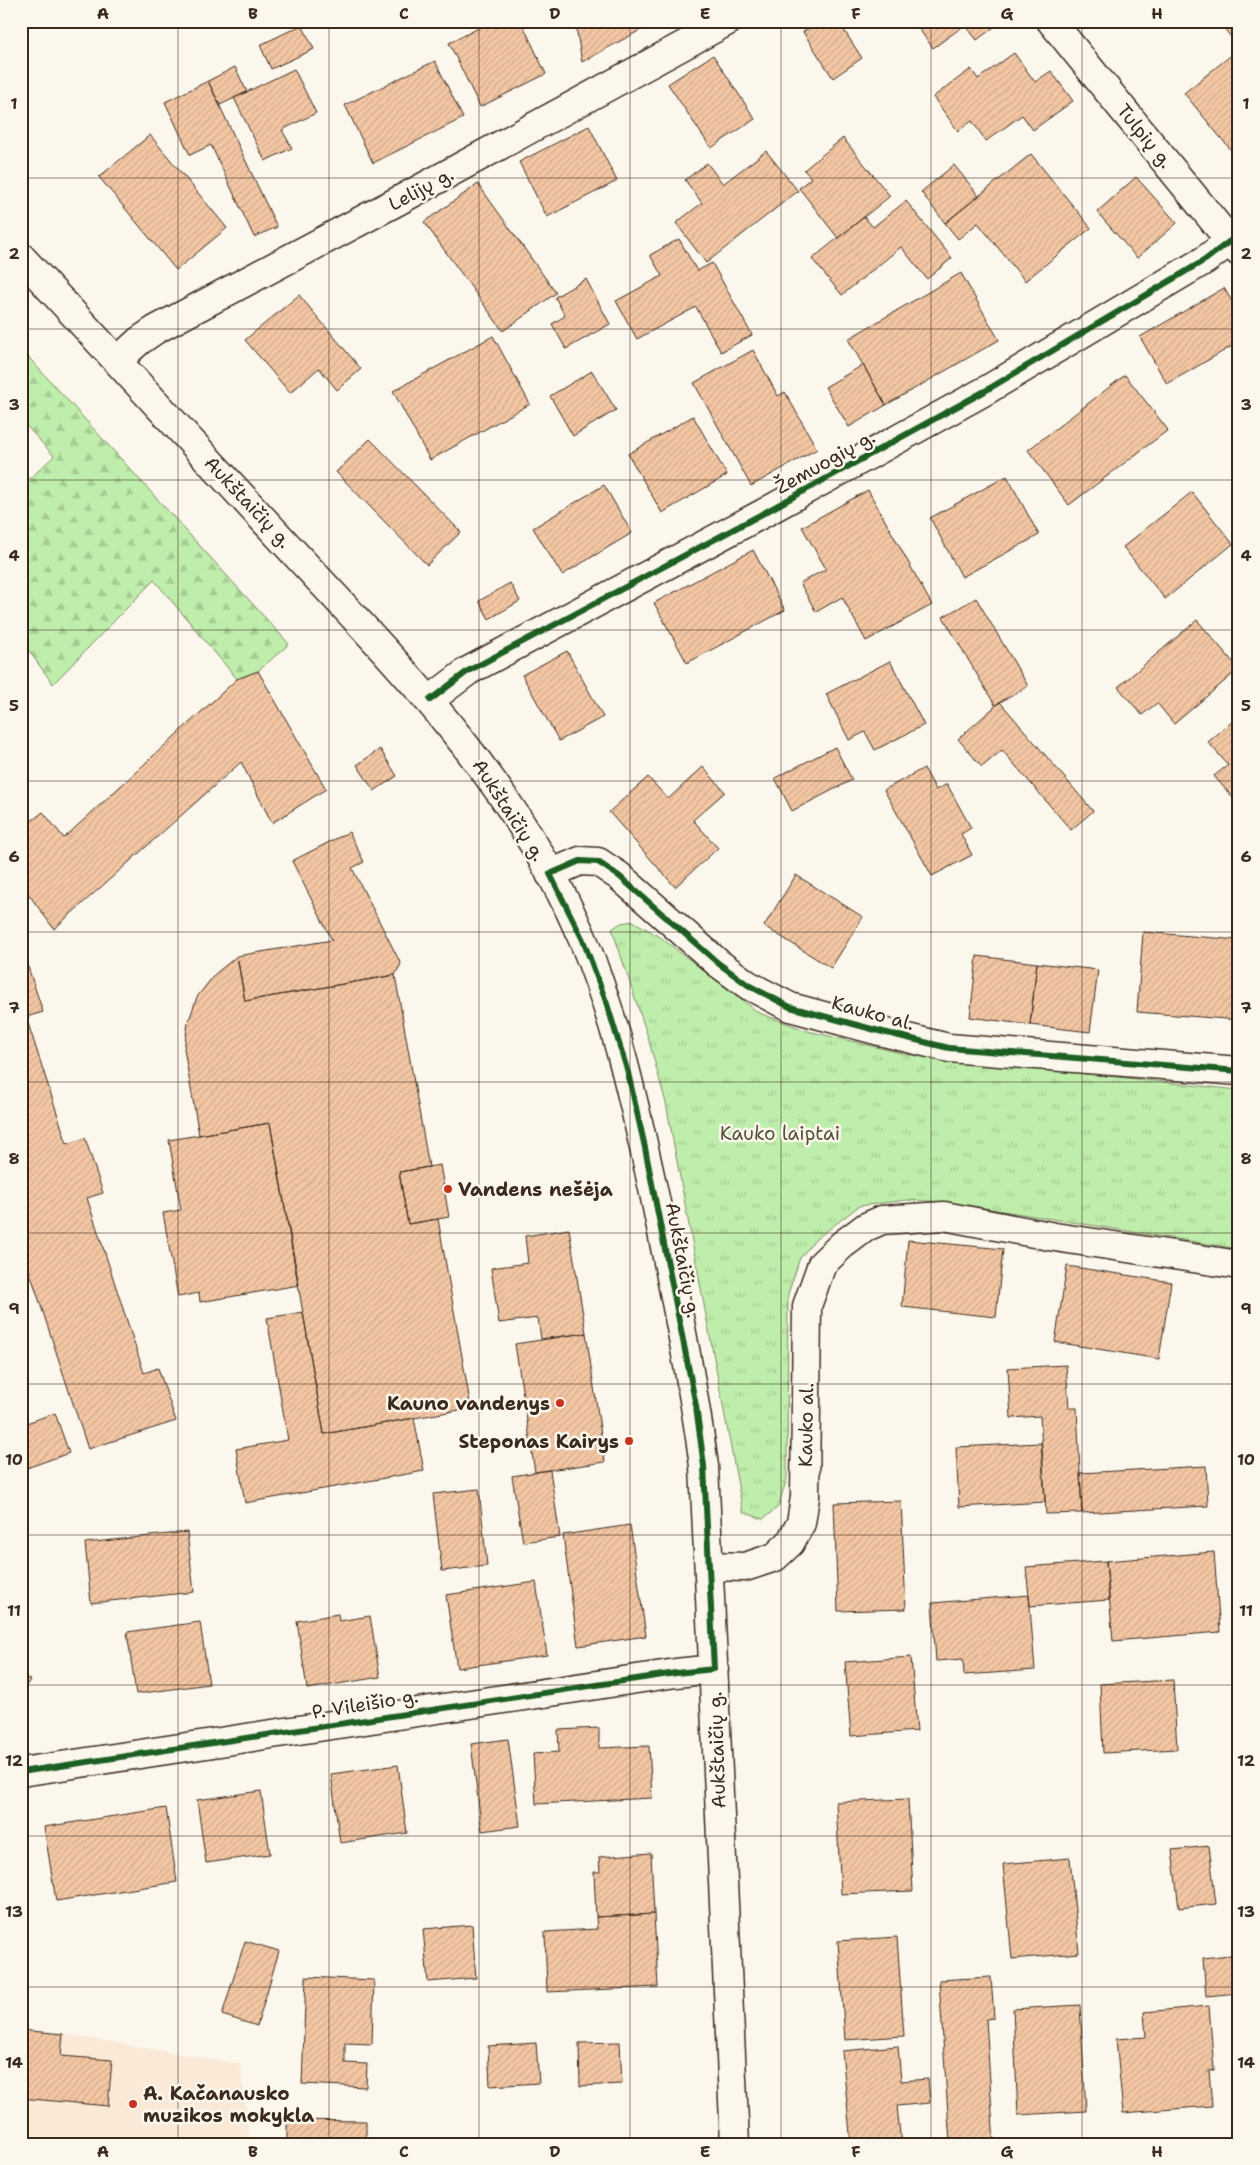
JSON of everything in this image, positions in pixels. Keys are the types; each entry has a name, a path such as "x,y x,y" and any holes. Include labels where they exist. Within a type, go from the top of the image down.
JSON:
{"street":[{"name":"Lelijų g.","path":"117,361 139,341 155,330 396,202 728,21"},
{"name":"Tulpių g.","path":"1051,21 1235,246"},
{"name":"Žemuogių g.","path":"430,700 468,671 762,514 985,391 1205,260 1235,246"},
{"name":"Aukštaičių g.","path":"21,257 430,700 513,808 550,874 583,940 604,995 634,1100 672,1279 696,1406 704,1466 735,2144"},
{"name":"Kauko al.","path":"550,874 580,861 598,862 619,876 718,963 748,985 790,1007 948,1048 1239,1071"},
{"name":"Kauko al.","path":"709,1566 745,1567 775,1557 790,1542 801,1522 805,1497 807,1306 822,1264 842,1245 866,1227 882,1220 944,1216 1055,1237 1239,1265"},
{"name":"P. Vileišio g.","path":"21,1772 676,1673 714,1669"}],"shaded area":[{"name":"A. Kačanausko muzikos mokykla","path":"21,2030 63,2034 240,2064 250,2144 21,2144"}],"green space":[{"path":"21,349 289,644 258,671 237,679 154,580 53,684 21,640 21,487 54,456 21,420"},
{"name":"Kauko laiptai","path":"633,921 660,937 759,1013 808,1031 910,1055 1239,1090 1239,1249 947,1202 907,1200 859,1206 815,1240 800,1258 788,1294 787,1478 778,1507 763,1519 743,1512 666,1103 647,1034 612,929 621,923"}],"building":[{"path":"493,21 521,21 546,74 480,107 449,43"},
{"path":"575,21 657,21 582,62"},
{"path":"819,21 838,21 862,58 833,78 803,32"},
{"path":"913,21 1002,21 977,40 965,25 933,48"},
{"path":"1218,21 1239,21 1239,47"},
{"path":"302,25 314,49 271,69 260,45"},
{"path":"1239,49 1239,160 1184,93"},
{"path":"1014,53 1035,82 1051,71 1073,101 1033,130 1022,115 986,141 972,121 958,131 933,97 971,69 978,79"},
{"path":"713,55 755,119 711,148 668,84"},
{"path":"435,61 463,118 373,163 345,105"},
{"path":"235,67 247,92 220,105 208,81"},
{"path":"294,69 316,113 282,130 292,148 265,161 234,98"},
{"path":"208,81 277,227 254,237 211,145 190,155 165,102"},
{"path":"589,126 617,181 547,217 519,162"},
{"path":"150,135 227,228 176,270 99,177"},
{"path":"843,138 890,196 838,238 799,188 811,178 804,170"},
{"path":"766,151 798,191 706,263 676,223 702,203 685,180 707,163 723,184"},
{"path":"1031,154 1091,228 1025,281 978,223 958,239 945,223"},
{"path":"954,165 979,196 945,223 921,192"},
{"path":"1136,177 1177,223 1137,258 1097,212"},
{"path":"478,184 556,293 503,331 424,222"},
{"path":"906,201 952,258 927,279 901,247 842,295 812,259 864,217 873,227"},
{"path":"679,239 697,271 712,263 752,335 721,352 696,307 637,339 616,301 662,276 650,255"},
{"path":"961,273 999,340 886,405 848,339"},
{"path":"586,279 610,324 566,349 552,324 565,316 555,297"},
{"path":"1224,288 1239,313 1239,342 1167,384 1140,337"},
{"path":"299,295 361,369 337,390 319,368 290,393 245,340"},
{"path":"493,336 530,404 430,460 393,391"},
{"path":"753,350 778,396 785,392 817,449 751,486 694,383"},
{"path":"863,365 886,405 849,427 825,387"},
{"path":"592,371 616,410 573,436 550,396"},
{"path":"1125,375 1168,430 1069,505 1028,450"},
{"path":"693,416 727,475 662,513 628,454"},
{"path":"370,439 461,532 427,565 336,472"},
{"path":"1007,476 1039,535 962,577 930,518"},
{"path":"604,485 632,533 562,575 533,528"},
{"path":"868,490 932,605 866,641 842,597 816,612 800,583 826,569 802,527"},
{"path":"1192,492 1233,544 1165,599 1123,547"},
{"path":"753,550 785,610 687,663 654,603"},
{"path":"510,583 520,601 489,619 479,601"},
{"path":"976,598 1028,686 995,705 943,617"},
{"path":"1197,620 1239,669 1174,724 1157,703 1142,715 1118,687"},
{"path":"567,651 603,717 559,741 522,675"},
{"path":"890,661 924,725 875,750 865,732 849,740 826,694"},
{"path":"258,671 326,789 272,823 241,762 54,929 27,892 21,879 21,829 43,812 64,838 237,679"},
{"path":"1000,702 1093,811 1071,830 1002,750 982,767 958,739"},
{"path":"1239,716 1239,793 1233,798 1214,776 1228,765 1208,742"},
{"path":"835,747 852,780 792,811 775,778"},
{"path":"380,749 397,776 374,791 357,765"},
{"path":"703,767 725,792 693,820 718,848 675,887 609,812 648,777 668,799"},
{"path":"924,768 936,790 947,784 971,828 961,834 972,855 932,876 884,790"},
{"path":"349,832 364,862 352,868 401,964 395,975 245,1001 237,956 332,940 292,861"},
{"path":"796,875 863,917 831,968 764,926"},
{"path":"1143,932 1239,940 1239,1020 1137,1012"},
{"path":"237,956 245,1001 395,975 429,1167 399,1172 408,1224 438,1219 471,1408 324,1434 270,1123 199,1135 184,1049 188,1023 197,997 215,974"},
{"path":"977,956 1037,963 1030,1025 970,1017"},
{"path":"1037,963 1098,970 1090,1032 1030,1025"},
{"path":"27,964 43,1012 26,1017 67,1144 85,1138 103,1193 87,1198 144,1373 158,1368 176,1421 88,1449 21,1245 21,966"},
{"path":"270,1123 299,1285 200,1302 199,1293 178,1297 163,1213 181,1210 169,1140"},
{"path":"440,1165 449,1217 408,1224 399,1172"},
{"path":"569,1229 586,1333 541,1339 538,1318 499,1323 491,1268 528,1263 525,1236"},
{"path":"908,1240 1003,1249 996,1317 902,1307"},
{"path":"1067,1266 1171,1282 1159,1359 1055,1342"},
{"path":"303,1312 324,1434 414,1418 424,1471 245,1503 236,1449 288,1440 267,1318"},
{"name":"Kauno vandenys","path":"586,1333 605,1462 535,1472 515,1344"},
{"path":"1066,1365 1069,1408 1077,1408 1082,1513 1046,1514 1040,1416 1011,1418 1008,1368"},
{"path":"55,1413 69,1453 21,1470 21,1425"},
{"path":"1041,1443 1045,1502 959,1507 956,1447"},
{"path":"1206,1466 1208,1506 1082,1513 1080,1473"},
{"path":"550,1470 560,1537 523,1542 512,1476"},
{"path":"479,1489 487,1566 442,1571 433,1494"},
{"path":"901,1501 906,1609 838,1611 834,1503"},
{"path":"630,1525 646,1636 578,1646 563,1535"},
{"path":"187,1532 194,1592 91,1603 85,1543"},
{"path":"1214,1552 1220,1632 1113,1641 1106,1561"},
{"path":"1106,1561 1109,1600 1030,1606 1026,1567"},
{"path":"536,1582 547,1655 457,1668 446,1595"},
{"path":"1029,1595 1035,1670 964,1675 963,1659 936,1661 932,1603"},
{"path":"338,1614 339,1621 370,1616 380,1677 307,1689 297,1621"},
{"path":"200,1622 209,1684 136,1694 127,1632"},
{"path":"911,1657 917,1731 851,1736 845,1662"},
{"path":"21,1674 30,1680 21,1693"},
{"path":"1173,1680 1177,1749 1103,1753 1100,1684"},
{"path":"599,1728 599,1748 649,1746 652,1798 536,1804 533,1754 559,1752 558,1730"},
{"path":"508,1739 520,1826 482,1831 471,1744"},
{"path":"398,1765 407,1833 340,1843 331,1774"},
{"path":"261,1791 270,1854 206,1863 197,1800"},
{"path":"908,1799 913,1891 841,1894 836,1802"},
{"path":"166,1808 177,1882 56,1901 44,1827"},
{"path":"1209,1846 1216,1904 1179,1908 1172,1850"},
{"path":"651,1853 654,1914 596,1917 594,1872 600,1872 599,1857"},
{"path":"1070,1858 1079,1953 1012,1959 1003,1864"},
{"path":"654,1914 658,1987 547,1992 545,1932 597,1929 596,1917"},
{"path":"472,1925 476,1978 428,1982 423,1929"},
{"path":"897,1937 904,2036 845,2040 838,1941"},
{"path":"245,1941 279,1951 257,2026 222,2015"},
{"path":"1239,1954 1239,1993 1206,1996 1203,1958"},
{"path":"306,1977 374,1980 372,2044 345,2043 345,2063 367,2064 366,2087 302,2084"},
{"path":"991,1977 994,2018 986,2019 994,2144 950,2144 939,1980"},
{"path":"1080,2005 1086,2111 1018,2115 1013,2009"},
{"path":"1209,2006 1214,2070 1209,2071 1212,2106 1123,2113 1116,2039 1146,2037 1144,2012"},
{"path":"21,2030 63,2034 61,2056 112,2060 108,2106 21,2098"},
{"path":"620,2042 622,2084 580,2086 579,2043"},
{"path":"536,2043 539,2083 490,2086 488,2046"},
{"path":"898,2046 901,2081 928,2079 930,2103 897,2106 901,2144 851,2144 842,2051"},
{"path":"287,2120 366,2121 366,2144 287,2144"}],"cycle path":[{"path":"430,700 468,671 762,514 985,391 1205,260 1230,241"},
{"path":"21,1772 676,1673 714,1669 704,1466 696,1406 644,1143 628,1073 607,1004 583,940 550,874 580,861 598,862 619,876 718,963 748,985 790,1007 949,1048 1239,1071"}],"place":[{"name":"Vandens nešėja","path":"448,1189"},
{"name":"Kauno vandenys","path":"560,1403"},
{"name":"Steponas Kairys","path":"629,1441"},
{"name":"A. Kačanausko muzikos mokykla","path":"133,2104"}]}
